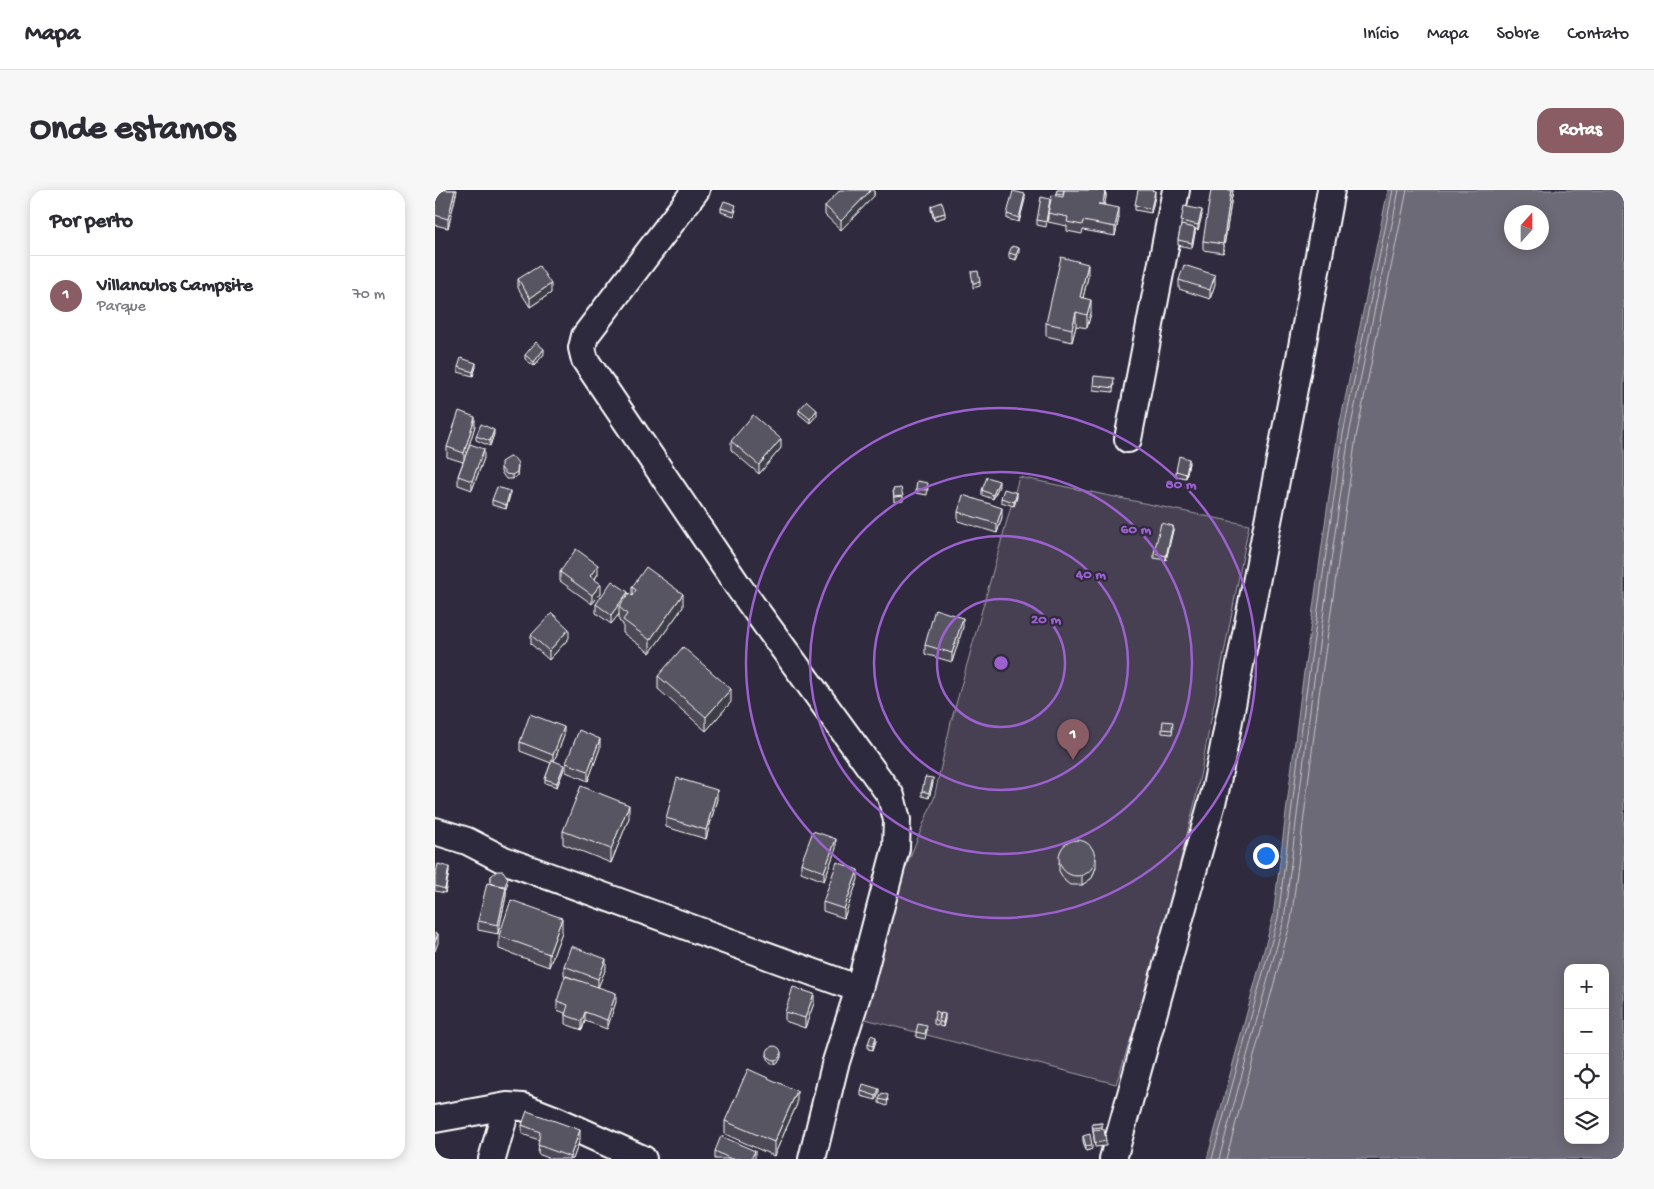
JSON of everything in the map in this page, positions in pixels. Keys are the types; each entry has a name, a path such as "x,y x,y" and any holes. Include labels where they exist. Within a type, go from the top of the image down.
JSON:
{"street":[{"path":"696,190 585,336 582,348 585,360 738,586 891,796 897,820 896,848 859,989 835,1064 812,1159"},
{"path":"1128,439 1176,190"},
{"path":"1113,1159 1215,792 1294,393 1331,190"},
{"path":"435,831 467,840 503,860 859,989"},
{"path":"435,1119 507,1106 523,1107 643,1159"},
{"path":"493,1159 507,1106"}],"shaded area":[{"path":"1019,477 1249,525 1195,802 1154,968 1116,1084 846,1014 934,798 951,722"}],"water":[{"path":"1388,190 1624,190 1624,1159 1207,1159 1273,917 1301,693 1338,433"}],"building":[{"path":"435,190 455,190 448,219 435,215"},
{"path":"840,190 871,190 841,221 825,206"},
{"path":"1057,190 1064,190 1063,194 1056,193"},
{"path":"1064,190 1105,190 1103,204 1098,204 1119,208 1115,227 1083,221 1082,225 1067,222 1068,217 1048,213 1052,195 1063,197"},
{"path":"1138,190 1155,191 1151,209 1135,205"},
{"path":"1211,190 1231,190 1223,244 1203,241"},
{"path":"1013,191 1025,194 1019,218 1007,214"},
{"path":"1041,197 1050,199 1046,222 1037,220"},
{"path":"724,201 736,205 734,212 721,208"},
{"path":"942,202 945,213 934,216 931,206"},
{"path":"1184,206 1202,210 1198,225 1181,221"},
{"path":"1181,225 1195,228 1192,243 1178,240"},
{"path":"1012,246 1019,248 1016,255 1009,253"},
{"path":"1061,257 1088,264 1080,297 1091,300 1087,315 1076,312 1072,329 1046,323"},
{"path":"1184,265 1215,275 1210,290 1179,280"},
{"path":"539,266 551,284 530,298 518,279"},
{"path":"978,271 980,282 973,283 971,272"},
{"path":"536,342 544,349 534,362 525,355"},
{"path":"461,358 476,363 473,372 458,367"},
{"path":"1094,376 1114,378 1113,388 1093,385"},
{"path":"807,401 817,410 810,419 799,410"},
{"path":"459,411 475,417 464,453 447,447"},
{"path":"753,415 781,439 759,465 731,441"},
{"path":"481,424 494,430 490,441 476,436"},
{"path":"470,444 484,449 472,481 458,476"},
{"path":"1179,456 1189,459 1186,474 1176,471"},
{"path":"509,457 514,458 518,463 517,472 512,475 506,474 501,468 501,462"},
{"path":"987,477 999,481 993,495 982,490"},
{"path":"917,481 928,483 927,490 916,489"},
{"path":"497,487 510,491 506,505 492,500"},
{"path":"901,488 903,496 894,497 893,489"},
{"path":"1004,489 1017,493 1014,502 1001,498"},
{"path":"963,495 1002,508 997,524 958,512"},
{"path":"1161,523 1173,526 1166,556 1154,553"},
{"path":"576,549 598,565 590,576 601,584 592,595 560,572"},
{"path":"646,567 683,594 650,640 623,620 627,614 619,607 629,593 632,596 636,590 632,587"},
{"path":"612,581 628,592 611,615 596,604"},
{"path":"935,609 963,618 952,653 925,645"},
{"path":"552,613 569,629 549,651 531,635"},
{"path":"683,647 731,689 706,717 658,676"},
{"path":"530,714 564,727 553,755 520,742"},
{"path":"1163,721 1173,722 1172,730 1162,729"},
{"path":"579,730 600,739 588,771 566,763"},
{"path":"552,760 564,765 557,783 545,779"},
{"path":"925,777 933,778 929,793 922,791"},
{"path":"677,778 717,790 706,830 666,818"},
{"path":"581,786 629,805 611,849 563,831"},
{"path":"813,831 836,839 824,872 801,863"},
{"path":"1077,840 1084,841 1090,845 1094,851 1094,865 1090,871 1084,875 1077,876 1070,875 1064,871 1060,865 1059,858 1060,851 1064,845 1070,841"},
{"path":"837,862 858,870 844,909 823,902"},
{"path":"438,864 449,867 445,889 435,886"},
{"path":"497,871 503,871 508,878 505,886 491,882 491,876"},
{"path":"487,883 506,887 498,925 478,921"},
{"path":"511,900 562,918 549,954 499,936"},
{"path":"571,946 606,959 598,979 564,966"},
{"path":"565,976 616,993 607,1020 585,1012 582,1021 565,1015 568,1005 557,1001"},
{"path":"793,987 814,994 805,1018 785,1012"},
{"path":"936,1011 940,1013 937,1021 934,1019"},
{"path":"941,1013 945,1014 943,1023 939,1021"},
{"path":"918,1024 927,1026 925,1034 916,1032"},
{"path":"871,1035 876,1037 873,1046 868,1044"},
{"path":"774,1046 779,1048 781,1053 779,1058 774,1060 769,1058 767,1053 769,1048"},
{"path":"748,1069 797,1091 774,1142 725,1121"},
{"path":"863,1084 879,1089 876,1096 861,1091"},
{"path":"882,1093 888,1095 887,1101 879,1099"},
{"path":"527,1111 580,1130 570,1157 538,1145 540,1132 522,1125"},
{"path":"1102,1123 1102,1127 1093,1128 1092,1124"},
{"path":"1104,1129 1106,1141 1095,1143 1093,1130"},
{"path":"1090,1134 1092,1145 1086,1146 1083,1136"},
{"path":"721,1136 755,1151 751,1159 731,1159 715,1151"}],"place":[{"name":"Villanculos Campsite","path":"1073,760"}]}
